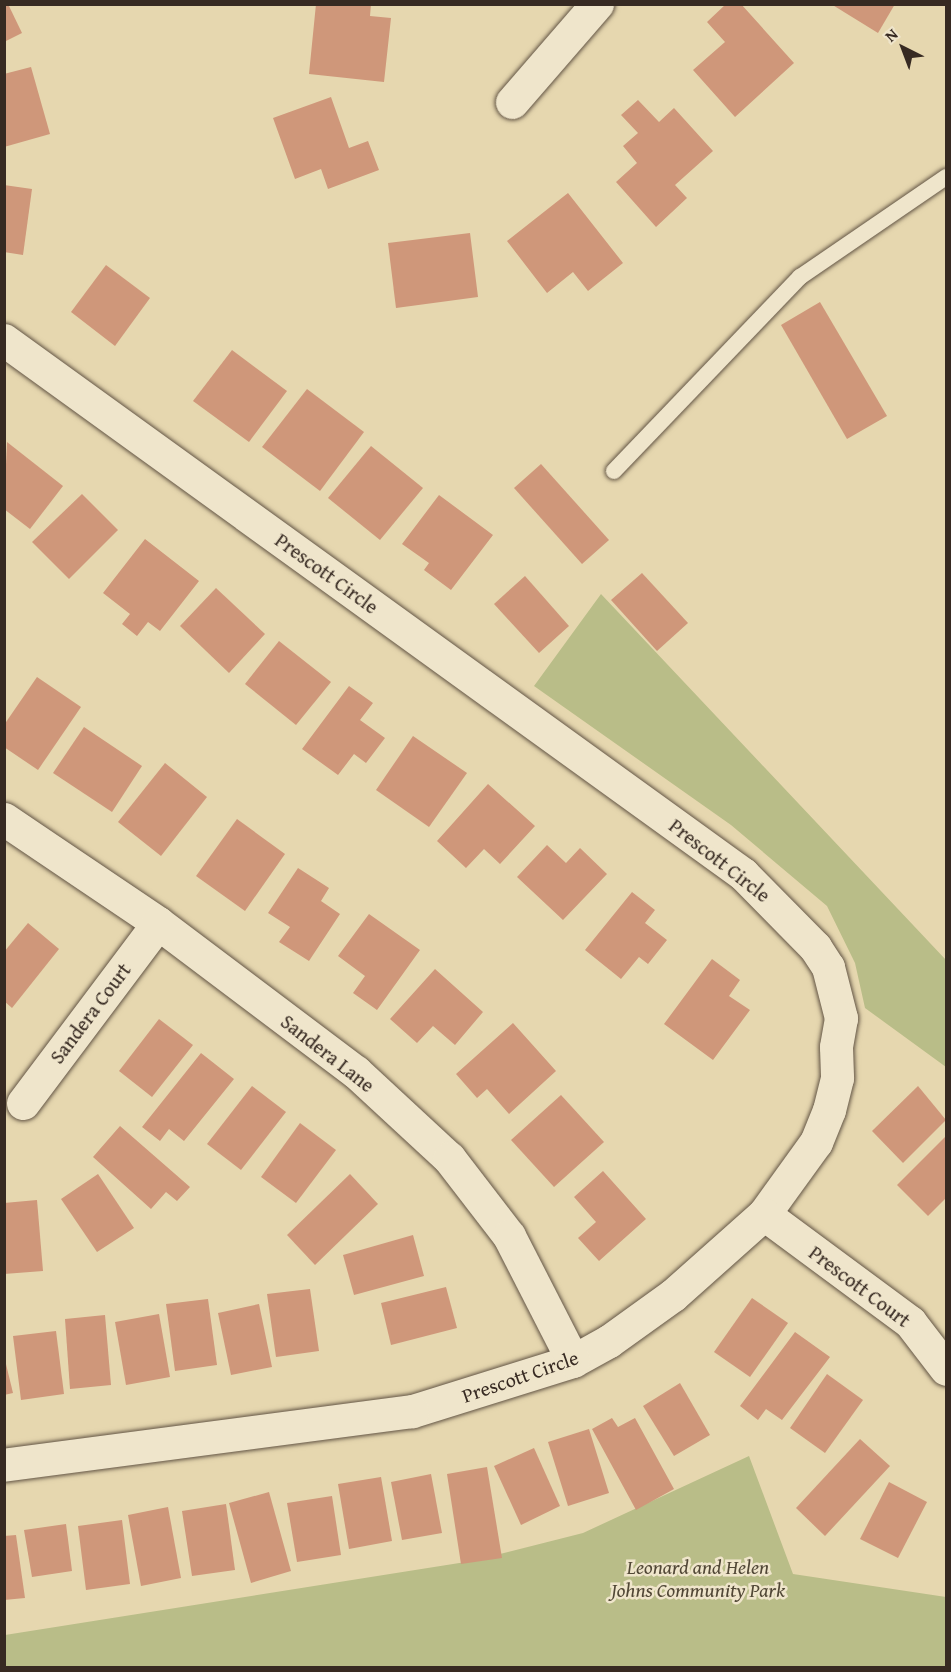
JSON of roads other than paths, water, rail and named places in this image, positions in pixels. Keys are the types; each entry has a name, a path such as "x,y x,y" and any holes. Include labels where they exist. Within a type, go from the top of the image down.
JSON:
{"street":[{"path":"512,102 597,4"},
{"name":"Prescott Circle","path":"4,340 743,873 815,947 828,967 842,1018 836,1047 837,1078 816,1142 764,1214 673,1295 609,1341 573,1360 412,1411 4,1465"},
{"name":"Sandera Lane","path":"4,819 158,923 356,1072 449,1158 509,1236 573,1360"},
{"name":"Sandera Court","path":"23,1103 158,923"},
{"name":"Prescott Court","path":"764,1214 910,1322 946,1369"}],"lane":[{"path":"614,471 800,277 946,177"}],"park label":[{"name":"Leonard and Helen Johns Community Park","path":"698,1578"}]}
